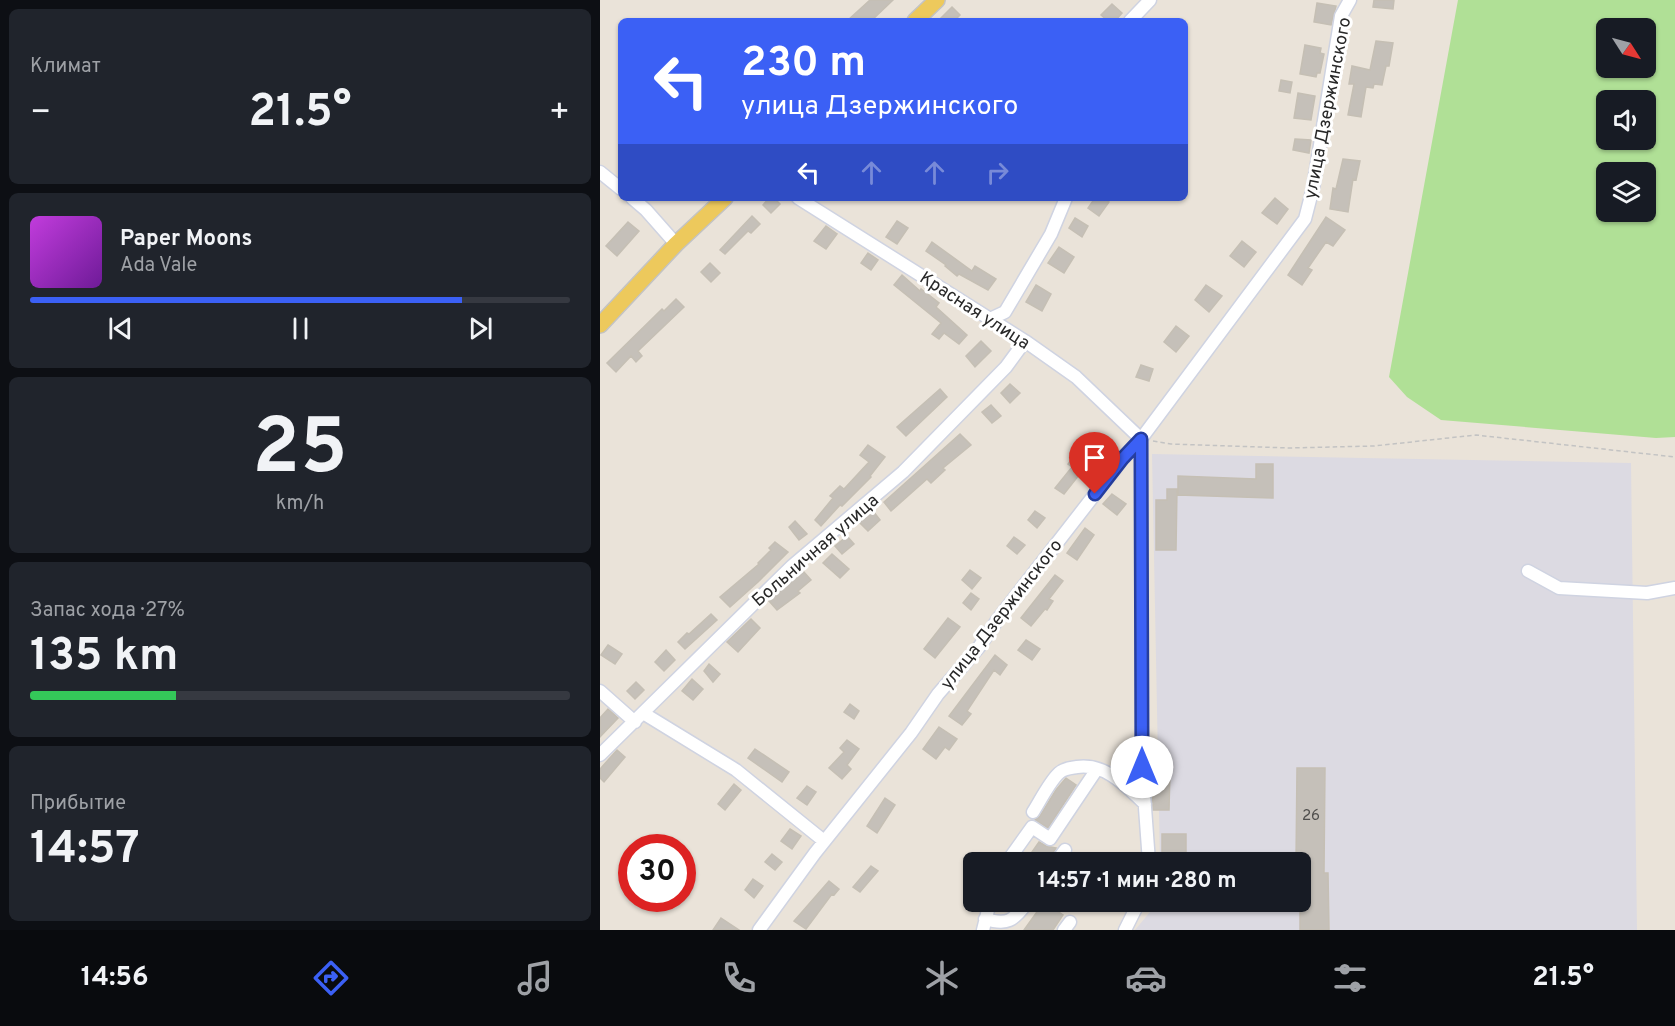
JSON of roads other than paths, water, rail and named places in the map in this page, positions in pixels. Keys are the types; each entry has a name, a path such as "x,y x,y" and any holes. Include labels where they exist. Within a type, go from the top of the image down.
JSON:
{"main road":[{"path":"918,18 937,0"},
{"path":"600,325 676,244 722,201"}],"street":[{"path":"1133,18 1150,0"},
{"name":"улица Дзержинского","path":"759,930 824,841 911,733 938,694 979,647 998,619 1123,458 1141,439 1305,219 1313,188 1341,16 1350,0"},
{"path":"600,172 618,187"},
{"path":"636,201 676,244"},
{"name":"Красная улица","path":"803,201 1025,341 1076,377 1141,439"},
{"path":"990,319 1005,312 1051,234 1065,201"},
{"path":"1005,312 1011,332"},
{"name":"Больничная улица","path":"600,754 792,566 903,472 1006,368 1025,341"},
{"path":"1141,439 1142,767 1148,852"},
{"path":"1528,571 1559,588 1647,593 1675,588"},
{"path":"600,691 639,717 736,770 824,841"},
{"path":"1033,812 1059,773 1067,769 1087,766 1120,780 1145,804"},
{"path":"1014,852 1032,827 1050,839 1098,769"},
{"path":"984,925 1005,923 1019,912"},
{"path":"1125,930 1134,912"}]}
